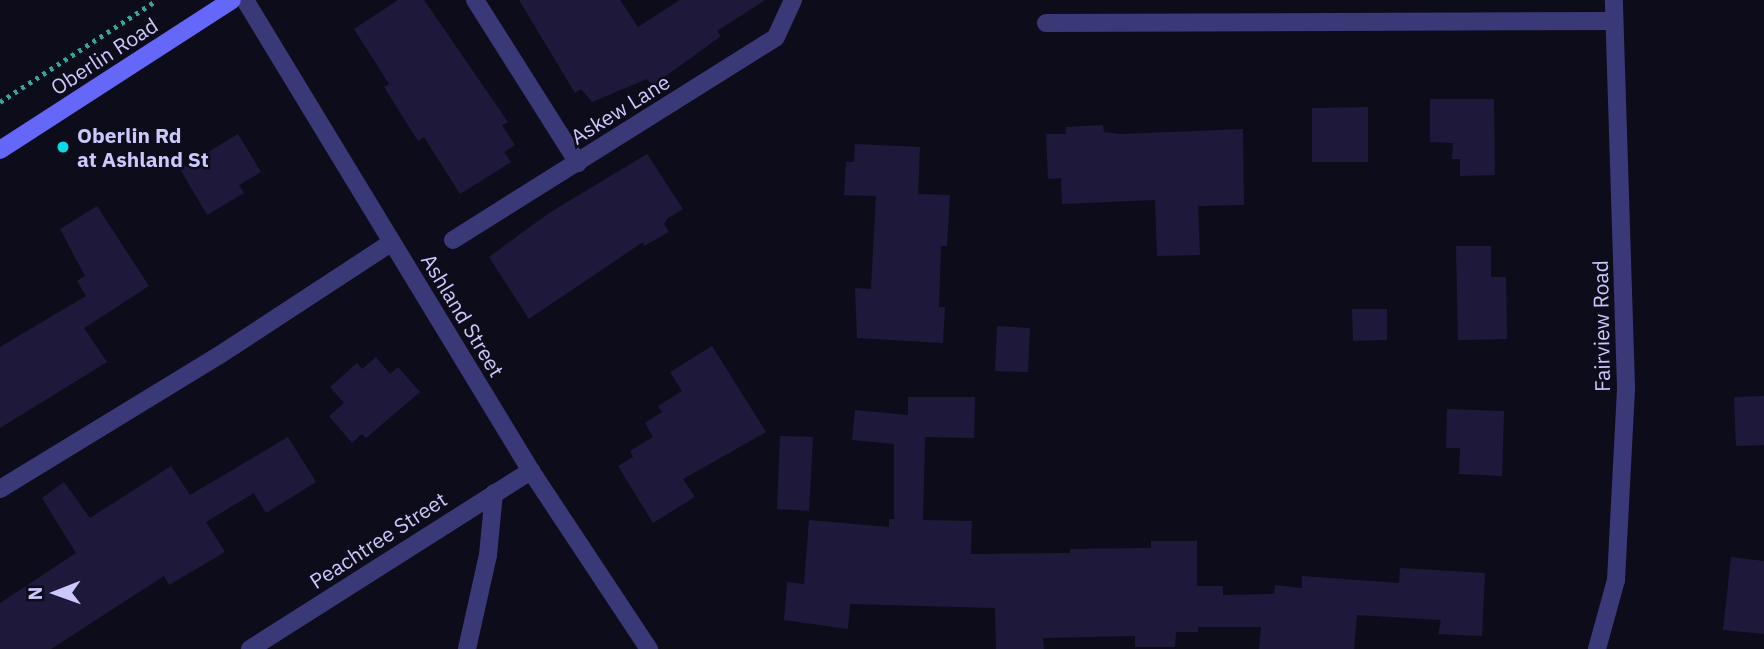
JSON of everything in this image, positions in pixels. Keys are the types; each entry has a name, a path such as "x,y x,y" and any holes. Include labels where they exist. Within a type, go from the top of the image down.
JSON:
{"main road":[{"name":"Oberlin Road","path":"0,150 232,0"}],"street":[{"name":"Ashland Street","path":"245,0 531,471 649,649"},
{"path":"475,0 578,163"},
{"name":"Askew Lane","path":"453,240 776,37 793,0"},
{"name":"Fairview Road","path":"1597,649 1616,580 1626,387 1614,0"},
{"path":"1046,23 1614,21"},
{"path":"0,489 218,356 392,242"},
{"name":"Peachtree Street","path":"250,649 531,471"},
{"path":"467,649 488,555 494,493"}],"path":[{"path":"0,102 157,0"}],"building":[{"path":"398,0 424,0 508,122 502,125 515,145 504,152 511,162 460,194 424,137 418,141 384,87 389,84 354,29"},
{"path":"519,0 620,0 638,27 680,0 765,0 717,31 721,36 652,86 647,79 592,102 581,89 575,93"},
{"path":"1430,99 1494,99 1495,175 1460,176 1460,159 1452,159 1453,143 1430,142"},
{"path":"1368,107 1368,162 1312,162 1312,108"},
{"path":"1103,125 1104,132 1120,134 1243,129 1244,205 1198,206 1200,255 1157,256 1155,200 1062,204 1061,178 1048,179 1046,134 1066,134 1066,127"},
{"path":"238,134 261,172 239,185 244,193 207,215 180,169"},
{"path":"855,144 920,147 918,194 950,195 947,246 941,246 939,307 945,307 943,343 857,338 855,288 871,289 876,196 844,195 846,162 854,162"},
{"path":"647,154 683,209 668,218 664,224 669,232 644,246 643,242 529,319 489,257 549,213"},
{"path":"97,206 149,286 84,328 107,362 0,428 0,347 86,296 77,281 85,276 60,229"},
{"path":"1456,246 1491,246 1491,277 1506,277 1507,339 1458,340"},
{"path":"1352,309 1387,309 1387,340 1353,341"},
{"path":"997,326 1030,328 1028,372 995,371"},
{"path":"712,346 766,432 683,479 695,497 653,523 618,466 633,457 630,451 653,437 645,423 662,412 658,406 682,391 670,372"},
{"path":"376,357 390,374 398,367 420,392 366,438 362,434 352,443 329,416 344,403 330,387 357,363 362,369"},
{"path":"1764,396 1764,445 1736,446 1734,397"},
{"path":"908,397 975,397 974,438 925,437 923,520 972,521 971,554 1070,553 1070,549 1151,548 1151,541 1197,541 1197,586 1223,586 1223,595 1274,594 1275,585 1302,588 1302,576 1399,583 1400,568 1485,573 1482,636 1438,634 1441,620 1357,615 1354,649 1259,649 1261,627 1198,627 1198,632 1176,632 1175,647 1135,647 1135,636 1043,638 1044,649 996,649 995,608 850,604 848,629 784,620 787,582 804,584 809,520 889,527 889,519 894,519 894,444 852,440 855,410 908,415"},
{"path":"1447,409 1504,411 1502,476 1459,474 1460,448 1446,448"},
{"path":"780,436 813,437 809,511 777,509"},
{"path":"288,437 316,482 266,513 254,493 206,522 225,552 169,585 164,576 51,649 0,649 0,603 76,553 42,498 64,482 90,518 171,466 190,495"},
{"path":"1731,557 1764,561 1764,634 1723,630"}],"place":[{"name":"Oberlin Rd at Ashland St","path":"63,147"}]}
